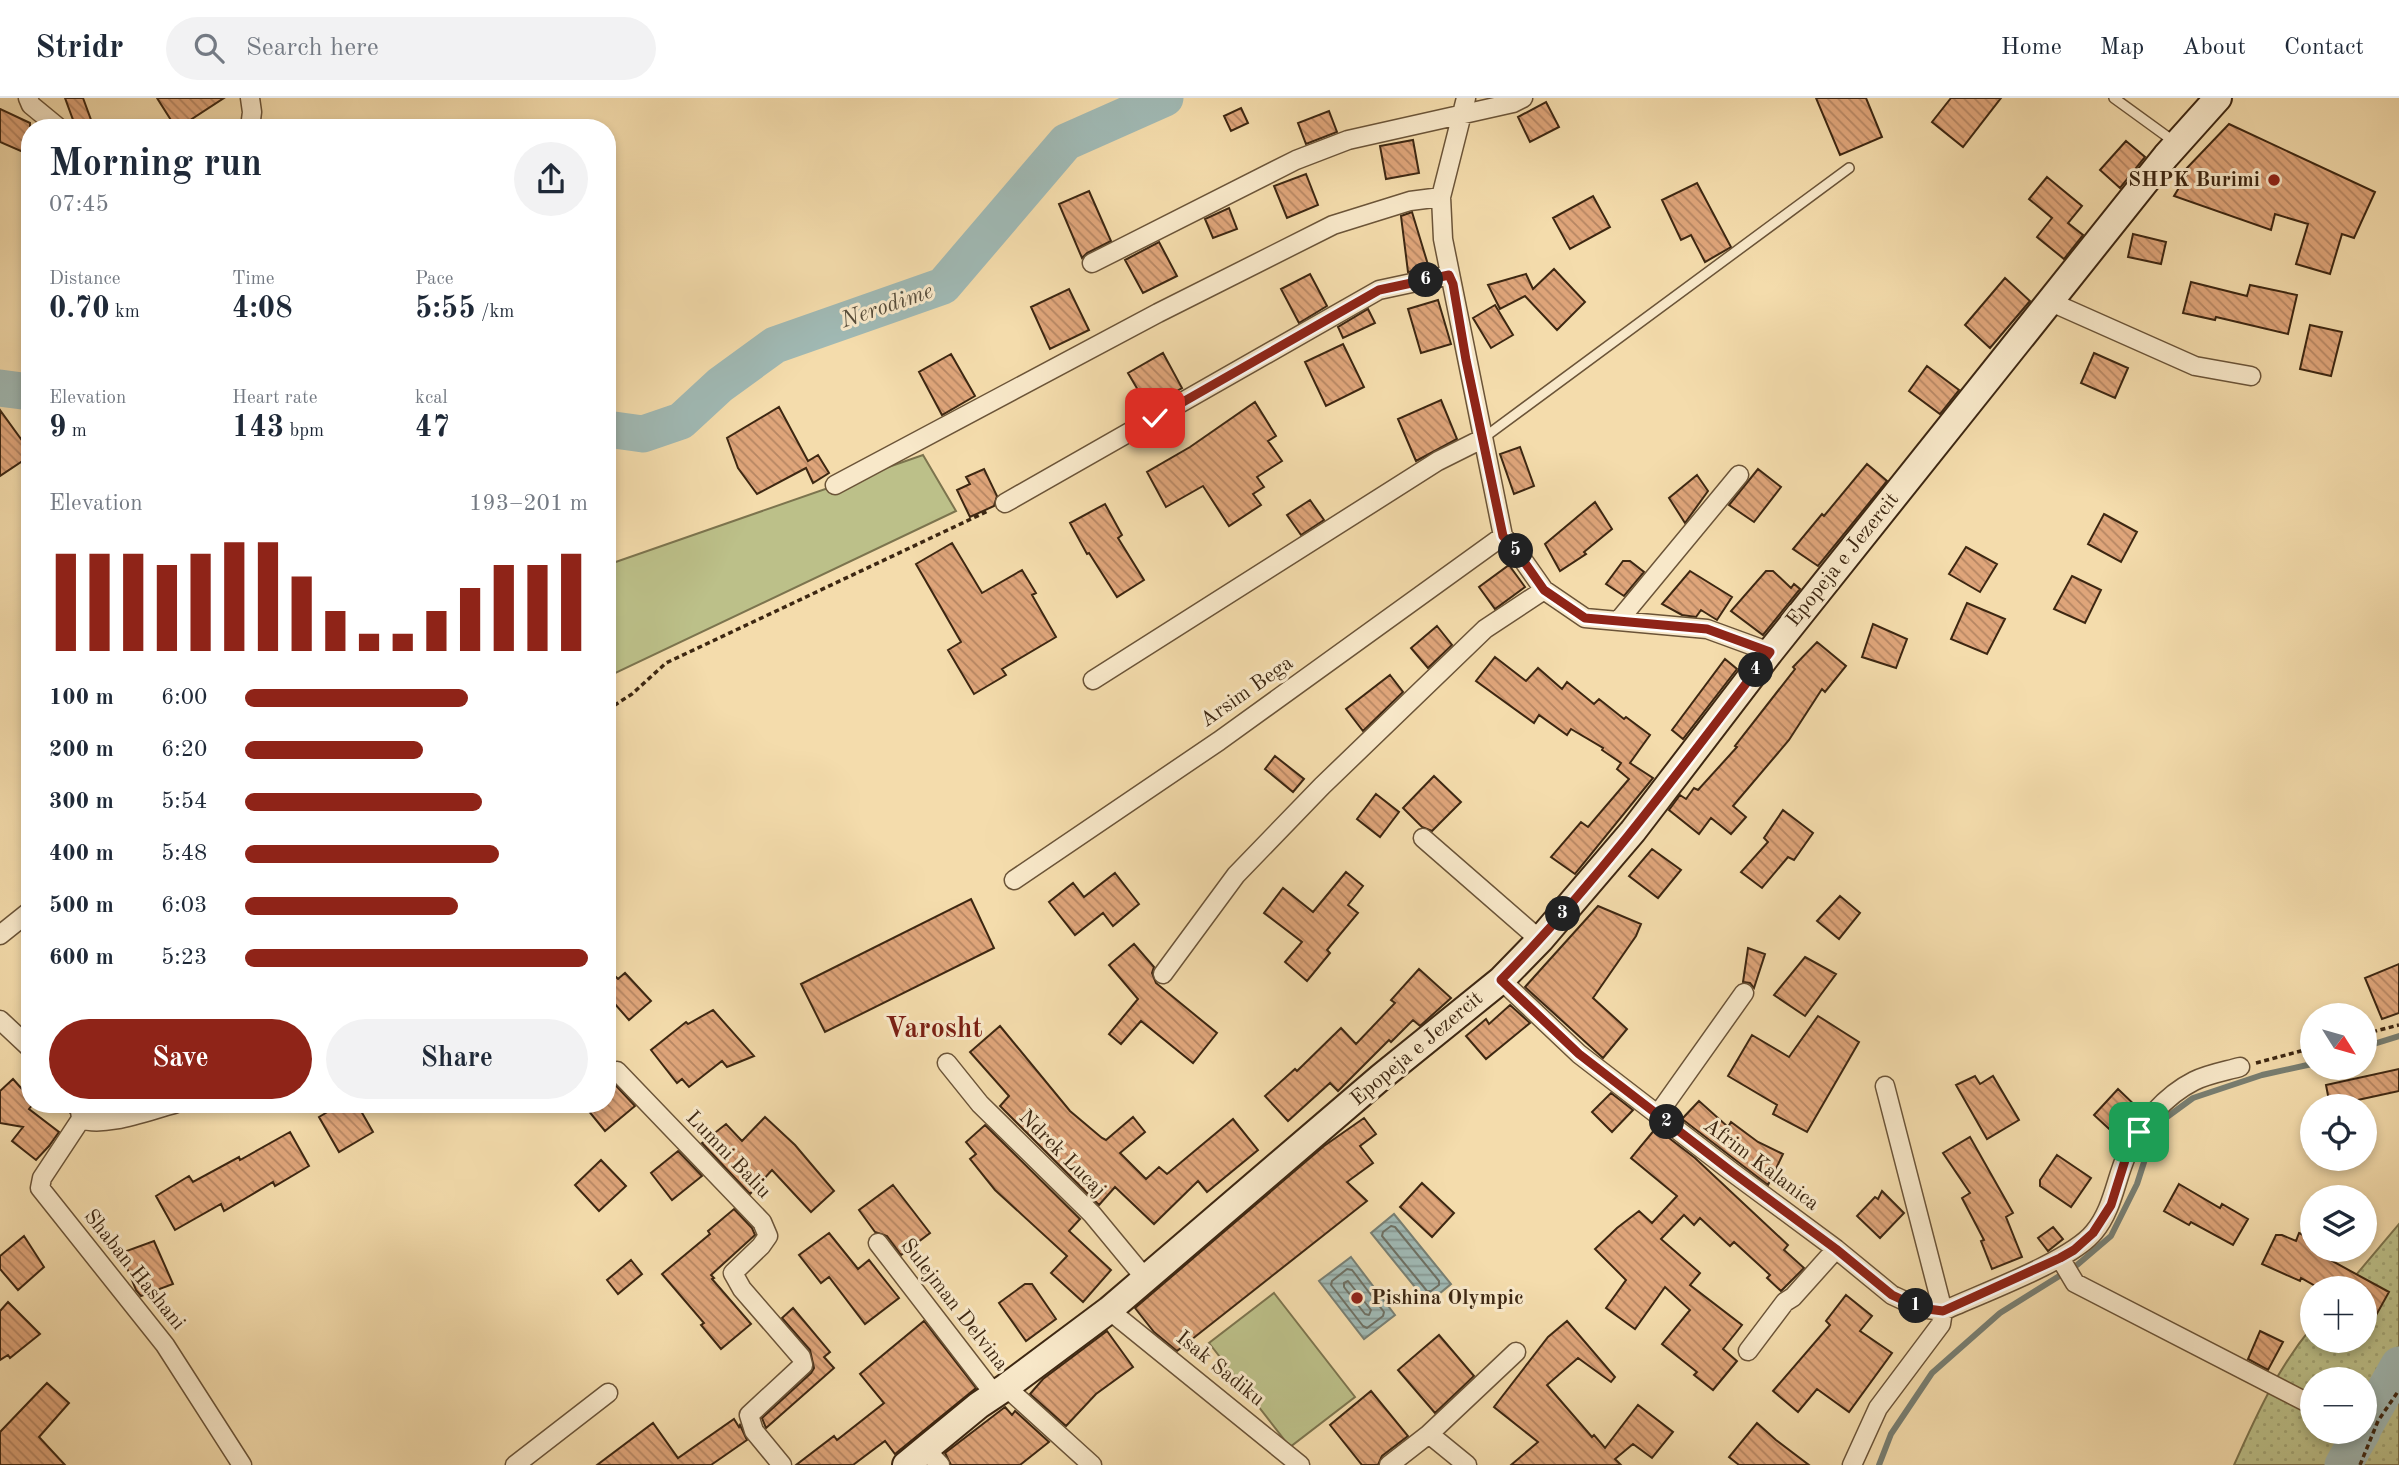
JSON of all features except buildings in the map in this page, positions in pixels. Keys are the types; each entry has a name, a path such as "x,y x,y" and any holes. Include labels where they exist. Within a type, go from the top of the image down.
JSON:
{"main road":[{"name":"Epopeja e Jezercit","path":"924,1460 979,1405 1109,1310 1381,1077 1501,980 1540,940 1633,831 1770,652 2177,144 2218,98"}],"street":[{"path":"28,98 31,105 48,119"},
{"path":"250,98 251,119"},
{"path":"1092,263 1296,160 1348,141 1464,106 1513,103 1523,98"},
{"path":"1464,106 1441,197 1443,239 1503,536 1544,590 1585,618 1707,629 1770,652"},
{"path":"835,485 1158,313 1333,225 1410,201 1441,197"},
{"path":"1005,503 1379,290 1449,275"},
{"path":"2051,302 2195,366 2251,376"},
{"path":"1093,680 1438,461 1482,439"},
{"path":"1619,620 1739,475"},
{"name":"Arsim Bega","path":"1014,880 1229,733 1503,536"},
{"path":"1163,974 1236,875 1322,786 1485,629 1544,590"},
{"path":"1423,838 1540,940"},
{"path":"0,935 21,918"},
{"name":"Afrim Kalanica","path":"1501,980 1579,1054 1836,1249 1892,1295 1920,1308 1943,1311"},
{"path":"1658,1114 1744,993"},
{"path":"0,1020 21,1040"},
{"name":"Ndrek Lucaj","path":"947,1063 980,1104 1092,1214 1145,1278"},
{"path":"1943,1311 2063,1262 2093,1233 2111,1205 2127,1154 2139,1132 2162,1105 2195,1080 2240,1067"},
{"name":"Lumni Baliu","path":"617,1071 762,1222 768,1236 733,1273 742,1289 801,1357 803,1365 749,1415 754,1431 782,1465"},
{"path":"1852,1465 1878,1408 1941,1324 1943,1311 1885,1086"},
{"name":"Shaban Hashani","path":"77,1113 42,1178 40,1188 165,1345 242,1465"},
{"path":"79,1113 89,1123 139,1113"},
{"name":"Sulejman Delvina","path":"878,1243 1001,1391 1092,1465"},
{"path":"1748,1351 1785,1302 1793,1297 1836,1249"},
{"path":"2063,1262 2075,1283 2300,1399"},
{"name":"Isak Sadiku","path":"1109,1310 1300,1465"},
{"path":"1388,1465 1429,1434 1516,1352"},
{"path":"516,1465 608,1393"},
{"path":"1429,1434 1467,1465"}],"lane":[{"path":"2114,98 2177,144"},
{"path":"1482,439 1849,168"}],"path":[{"path":"616,704 632,694 666,663 1005,503"},
{"path":"2377,1031 2399,1025"},
{"path":"2240,1067 2300,1051"},
{"path":"2360,1465 2378,1421 2399,1390"}],"green space":[{"path":"923,455 956,511 616,673 616,562"},
{"path":"2399,1224 2399,1465 2234,1465 2278,1376 2300,1343 2300,1353 2377,1353 2377,1276 2355,1276 2367,1262 2377,1262 2377,1250"},
{"path":"1274,1293 1355,1397 1290,1447 1209,1343"}],"water":[{"path":"1394,1214 1451,1284 1428,1303 1371,1233"},
{"name":"Pishina Olympic","path":"1351,1257 1395,1315 1364,1339 1319,1281"}],"waterway":[{"name":"Nerodime","path":"616,430 643,434 681,421 720,385 775,345 943,286 1066,142 1165,98"},
{"name":"Nerodime","path":"0,388 21,391"},
{"path":"2377,1043 2399,1036"},
{"path":"1879,1465 1891,1434 1932,1373 2000,1313 2077,1265 2111,1236 2137,1184 2156,1125 2193,1098 2262,1075 2300,1067"},
{"name":"Nerodime","path":"2377,1404 2399,1365"},
{"name":"Nerodime","path":"2343,1465 2355,1444"}],"place":[{"name":"SHPK Burimi","path":"2274,180"},
{"name":"Pishina Olympic","path":"1357,1298"}],"district":[{"name":"Varosht","path":"934,1030"}],"route":[{"path":"1155,418 1379,290 1449,275 1503,536 1544,590 1585,618 1707,629 1770,652 1633,831 1540,940 1501,980 1579,1054 1836,1249 1892,1295 1920,1308 1943,1311 2074,1250 2093,1233 2111,1205 2127,1154 2139,1132"}]}
